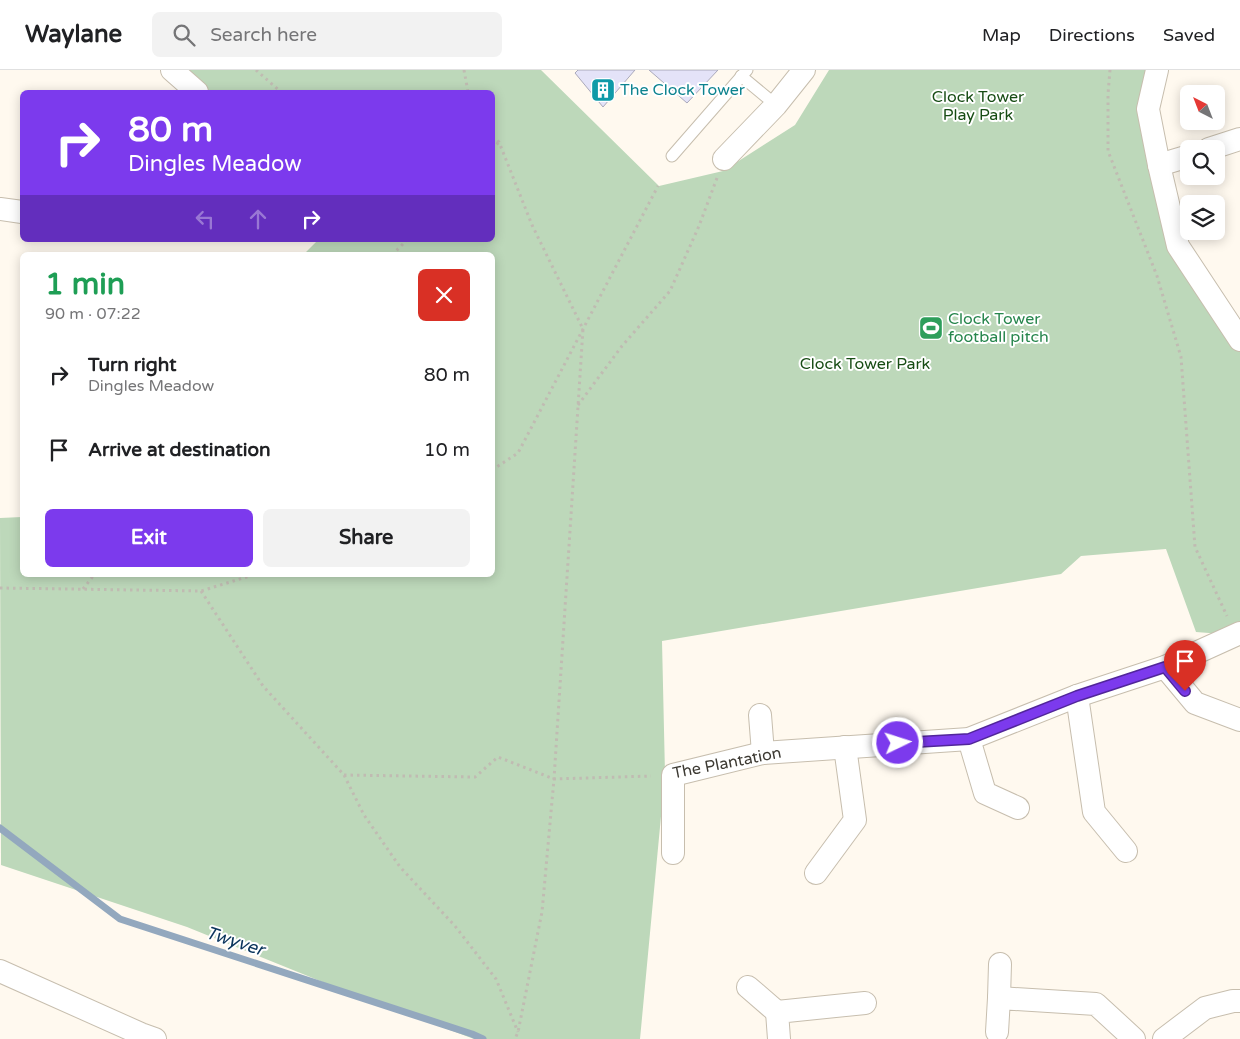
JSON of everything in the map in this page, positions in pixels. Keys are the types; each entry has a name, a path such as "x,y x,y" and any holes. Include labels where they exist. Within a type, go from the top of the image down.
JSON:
{"street":[{"path":"724,160 776,105 804,70"},
{"path":"1157,70 1148,108 1159,166 1178,246 1240,340"},
{"path":"173,80 193,90"},
{"path":"1225,144 1240,139"},
{"path":"1159,166 1180,159"},
{"path":"0,209 20,212"},
{"name":"The Plantation","path":"673,776 763,752 969,739 1077,696 1165,667 1238,634"},
{"path":"1165,667 1195,703 1240,720"},
{"path":"1077,696 1094,812 1126,851"},
{"path":"760,715 763,752"},
{"path":"969,739 985,793 1018,808"},
{"path":"816,872 855,820 845,747"},
{"path":"673,776 673,853"},
{"path":"997,1032 1000,964"},
{"path":"0,971 155,1039"},
{"path":"748,987 777,1012 779,1039"},
{"path":"999,998 1096,1004 1134,1039"},
{"path":"1164,1039 1205,1008 1233,1000 1240,1001"},
{"path":"777,1012 865,1003"}],"lane":[{"path":"672,156 744,73 776,105"}],"path":[{"path":"256,70 279,90"},
{"path":"464,70 468,90"},
{"path":"1110,70 1108,152 1157,276 1181,357 1195,547 1238,634"},
{"path":"495,139 499,142 532,225 583,329 554,779 542,912 516,1039"},
{"path":"495,146 499,142"},
{"path":"578,406 622,346 670,291 699,226 724,160"},
{"path":"495,468 518,453 658,186"},
{"path":"395,252 405,242"},
{"path":"83,589 92,577"},
{"path":"0,588 201,591 246,577"},
{"path":"201,591 263,686 344,775 364,815 400,867 456,926 496,979 518,1032"},
{"path":"344,775 475,777 498,757 554,779"},
{"name":"The Plantation","path":"554,779 673,776"}],"green space":[{"name":"Clock Tower Park","path":"172,70 541,70 659,186 723,171 795,125 829,70 1157,70 1148,109 1178,246 1240,340 1240,633 1235,635 1196,632 1166,549 1081,556 1061,574 662,641 665,774 640,1039 474,1039 335,987 187,927 1,865 0,518 20,517 20,577 495,577 495,252 306,252 316,242 495,242 495,90 195,90"}],"building":[{"name":"The Clock Tower","path":"578,70 635,70 603,107 575,73"},
{"name":"The Clock Tower","path":"649,70 718,70 687,103"}],"waterway":[{"name":"Twyver","path":"0,828 120,919 483,1039"}],"place":[{"name":"The Clock Tower","path":"603,90"},
{"name":"Clock Tower football pitch","path":"931,328"}],"route":[{"path":"898,743 969,739 1077,696 1165,667 1185,691"}],"park label":[{"name":"Clock Tower Play Park","path":"978,106"}]}
